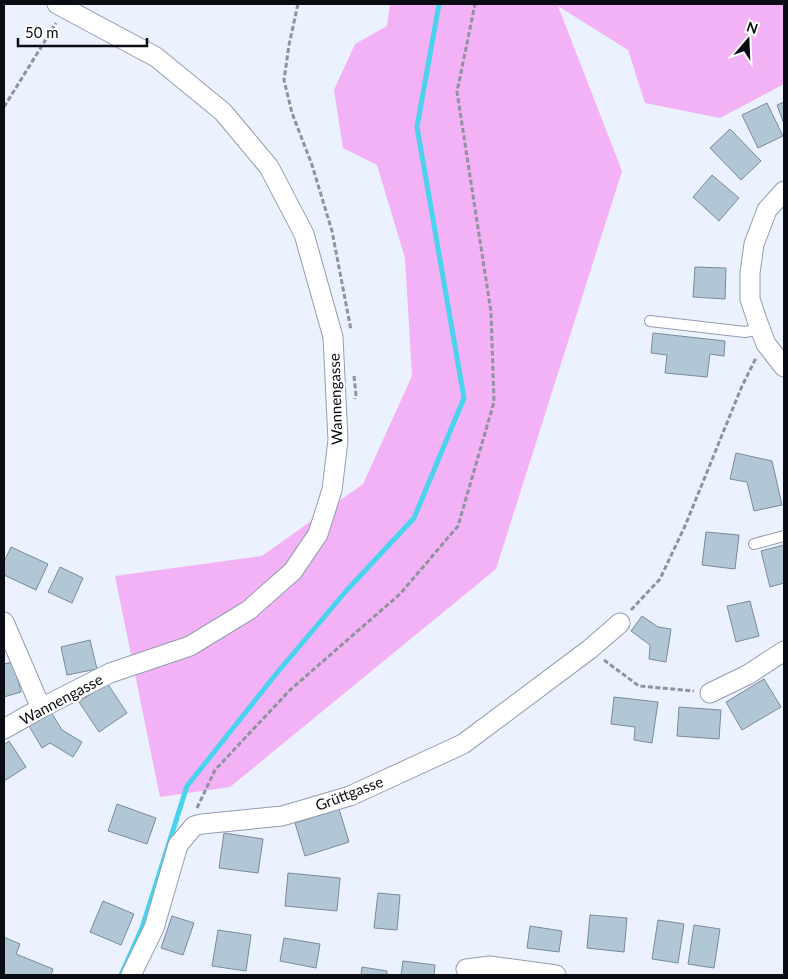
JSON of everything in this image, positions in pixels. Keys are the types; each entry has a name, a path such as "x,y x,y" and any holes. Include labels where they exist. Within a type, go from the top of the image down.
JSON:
{"street":[{"name":"Wannengasse","path":"4,729 110,673 190,646 248,610 293,571 318,534 332,490 338,440 333,337 304,234 269,167 223,112 156,57 61,6"},
{"path":"784,191 767,210 754,244 750,272 750,299 763,336 784,366"},
{"path":"4,622 41,708"},
{"name":"Grüttgasse","path":"194,826 282,816 350,796 463,744 590,649 620,623"},
{"path":"710,693 749,674 784,651"},
{"path":"131,975 154,928 178,845 194,826"},
{"path":"466,969 490,966 556,975"}],"lane":[{"path":"650,321 746,332 763,336"},
{"path":"754,544 784,536"}],"path":[{"path":"298,4 284,80 292,113 312,166 332,231 352,332"},
{"path":"194,826 191,818 215,770 290,690 400,594 458,526 494,402 491,312 457,92 475,4"},
{"path":"4,107 61,6"},
{"path":"620,623 660,579 685,526 763,336"},
{"path":"354,367 356,394 354,402"},
{"path":"590,649 639,686 710,693"}],"shaded area":[{"path":"390,4 784,4 784,84 720,118 645,103 628,50 558,6 622,171 496,569 230,787 160,797 115,576 262,556 363,484 412,376 405,258 377,165 343,148 334,90 355,44 387,26"}],"building":[{"path":"784,102 784,124 777,105"},
{"path":"767,103 783,136 758,148 742,115"},
{"path":"730,129 761,161 741,180 710,148"},
{"path":"712,175 739,198 719,221 693,197"},
{"path":"695,267 726,268 725,299 693,297"},
{"path":"653,333 725,341 724,356 710,354 707,377 665,373 667,355 651,353"},
{"path":"736,453 772,461 782,505 754,511 747,482 730,479"},
{"path":"706,532 739,535 735,569 702,565"},
{"path":"784,545 784,583 770,587 761,551"},
{"path":"11,547 48,564 36,590 4,575 4,562"},
{"path":"60,567 83,578 72,603 48,592"},
{"path":"750,601 759,636 736,642 727,606"},
{"path":"642,616 658,627 671,629 666,662 649,659 650,645 631,631"},
{"path":"90,640 97,669 67,675 61,647"},
{"path":"13,662 21,692 4,697 4,664"},
{"path":"764,679 781,707 742,730 726,702"},
{"path":"107,683 127,713 99,732 79,702"},
{"path":"614,697 658,702 652,743 634,740 635,727 611,724"},
{"path":"679,707 721,710 719,739 677,736"},
{"path":"51,712 62,730 82,742 73,757 50,743 42,748 29,726"},
{"path":"9,741 26,767 4,781 4,745"},
{"path":"117,804 156,818 147,844 108,831"},
{"path":"339,809 349,842 305,856 295,823"},
{"path":"224,833 263,839 258,873 219,868"},
{"path":"288,873 340,878 337,911 285,906"},
{"path":"378,893 400,895 397,930 374,928"},
{"path":"103,901 134,914 121,945 90,932"},
{"path":"590,915 627,918 624,952 587,948"},
{"path":"172,916 194,923 183,955 161,948"},
{"path":"658,920 684,924 678,963 652,959"},
{"path":"694,925 720,929 714,968 688,964"},
{"path":"530,926 562,931 559,952 527,948"},
{"path":"218,930 251,935 246,971 212,966"},
{"path":"4,937 20,944 16,954 53,969 51,975 4,975"},
{"path":"284,938 320,944 316,968 280,961"},
{"path":"403,961 435,965 434,975 401,975"},
{"path":"362,967 387,971 387,975 361,975"}],"waterway":[{"path":"121,975 142,928 187,786 276,674 347,590 414,518 464,398 417,127 439,4"}]}
